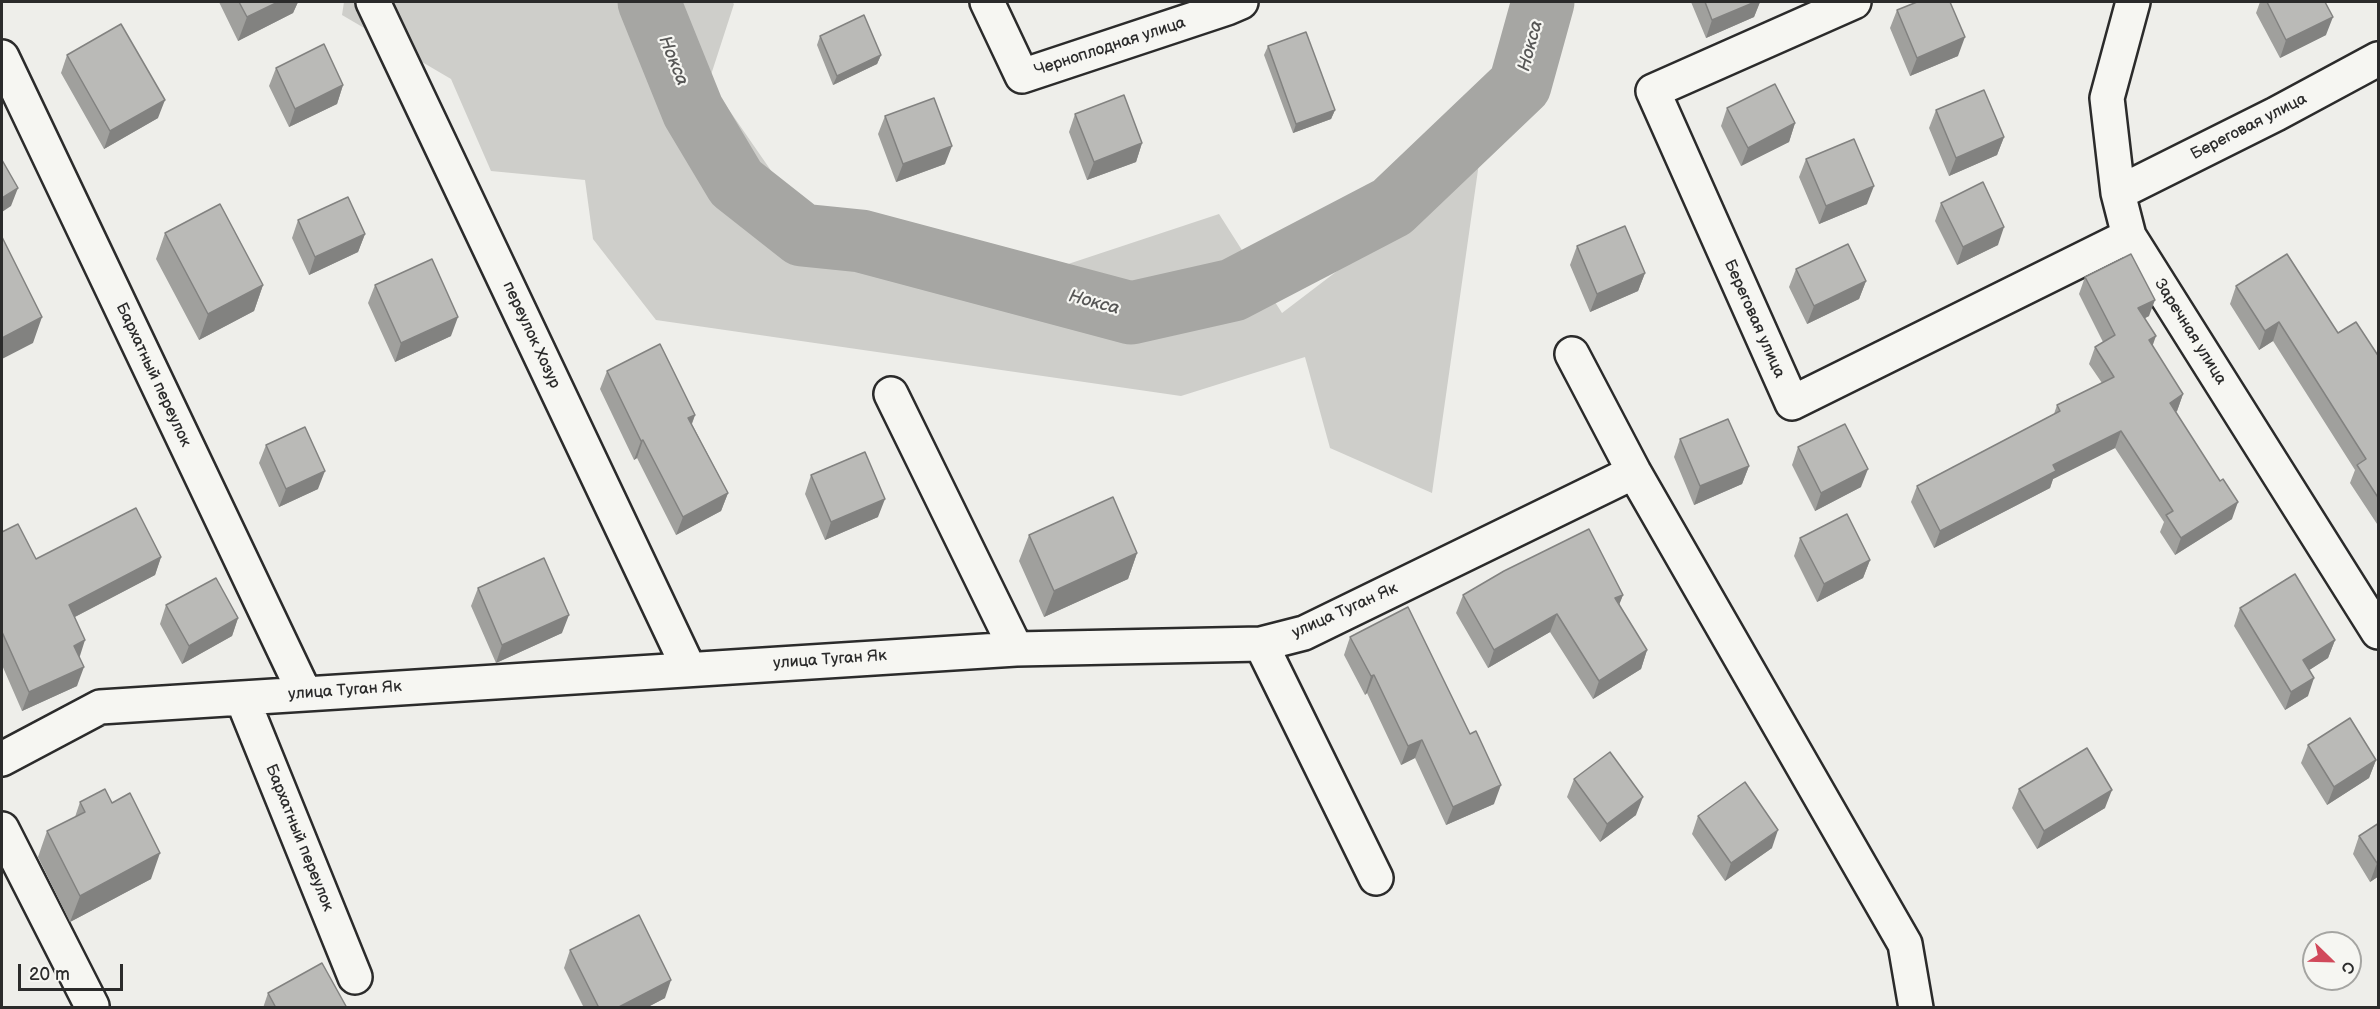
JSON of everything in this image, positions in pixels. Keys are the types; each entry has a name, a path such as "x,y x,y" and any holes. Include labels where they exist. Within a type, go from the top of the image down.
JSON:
{"street":[{"name":"переулок Хозур","path":"373,2 689,669"},
{"name":"Черноплодная улица","path":"987,2 1022,76 1241,2"},
{"name":"Береговая улица","path":"1854,2 1653,91 1792,403 2129,236"},
{"name":"Заречная улица","path":"2133,2 2107,98 2118,193 2129,236 2379,632"},
{"name":"Бархатный переулок","path":"2,57 305,694"},
{"name":"Береговая улица","path":"2118,193 2276,114 2379,58"},
{"path":"1572,354 1634,472 1905,944 1916,1008"},
{"path":"891,394 1016,649"},
{"name":"улица Туган Як","path":"2,759 99,707 1016,649 1261,644 1304,633 1634,472"},
{"path":"1261,644 1376,878"},
{"name":"Бархатный переулок","path":"242,698 355,977"},
{"path":"2,829 92,1006"}],"shaded area":[{"path":"344,2 732,2 734,4 709,81 790,198 1041,273 1219,214 1282,313 1479,163 1432,493 1330,448 1305,357 1181,396 656,320 593,239 585,180 491,171 451,79 342,15"}],"building":[{"path":"239,2 278,2 247,17"},
{"path":"1705,2 1755,2 1712,20"},
{"path":"1917,2 1950,2 1965,37 1917,58 1897,10"},
{"path":"2267,2 2325,2 2333,17 2286,40"},
{"path":"864,15 881,55 837,76 820,36"},
{"path":"121,24 165,100 110,131 67,55"},
{"path":"1306,32 1335,110 1296,124 1268,46"},
{"path":"324,44 343,85 295,109 276,68"},
{"path":"1775,84 1795,123 1748,148 1727,108"},
{"path":"1984,90 2004,137 1956,158 1936,110"},
{"path":"1124,95 1142,143 1094,162 1075,114"},
{"path":"934,98 952,146 903,164 885,116"},
{"path":"1854,139 1874,186 1826,206 1806,159"},
{"path":"2,160 18,188 2,198"},
{"path":"1983,182 2004,227 1963,247 1941,203"},
{"path":"348,197 365,234 315,257 298,220"},
{"path":"220,204 263,285 208,314 165,233"},
{"path":"1625,226 1645,273 1597,294 1577,246"},
{"path":"2,237 42,317 2,338"},
{"path":"1848,244 1866,281 1814,306 1796,269"},
{"path":"2131,254 2155,300 2138,308 2156,336 2149,340 2183,394 2170,403 2220,481 2223,479 2238,502 2181,538 2166,515 2173,511 2121,431 2053,465 2056,471 1940,531 1917,486 2060,411 2057,405 2114,377 2095,347 2115,335 2085,277"},
{"path":"2287,254 2338,333 2356,322 2379,357 2379,499 2357,465 2366,459 2279,322 2265,331 2236,286"},
{"path":"432,259 458,317 401,343 375,285"},
{"path":"660,344 695,415 688,418 728,493 683,517 643,440 641,441 607,371"},
{"path":"1728,419 1749,466 1700,486 1680,439"},
{"path":"1845,424 1868,469 1821,493 1798,447"},
{"path":"305,427 325,471 286,489 266,445"},
{"path":"865,452 885,499 831,522 811,475"},
{"path":"1113,497 1137,553 1054,591 1029,535"},
{"path":"136,508 161,557 69,605 85,640 74,646 84,667 29,692 2,632 2,532 18,524 36,559"},
{"path":"1847,514 1870,560 1824,584 1800,538"},
{"path":"1589,529 1623,595 1615,598 1647,650 1599,681 1557,614 1494,650 1463,595 1504,571"},
{"path":"544,558 569,615 502,645 478,588"},
{"path":"2295,574 2335,640 2303,660 2314,678 2291,692 2240,608"},
{"path":"216,578 238,618 189,646 166,605"},
{"path":"1408,607 1470,734 1476,731 1501,785 1453,807 1422,740 1408,746 1374,675 1371,676 1350,637"},
{"path":"2350,718 2376,760 2334,787 2308,745"},
{"path":"2087,748 2112,790 2044,831 2019,789"},
{"path":"1610,752 1643,797 1607,824 1574,779"},
{"path":"1745,782 1778,830 1731,863 1698,816"},
{"path":"105,789 112,803 130,793 160,853 80,896 47,831 85,812 80,802"},
{"path":"2379,823 2379,862 2377,863 2359,836"},
{"path":"639,915 671,980 617,1008 599,1008 570,950"},
{"path":"322,963 347,1008 276,1008 268,993"}],"waterway":[{"name":"Нокса","path":"649,2 693,111 736,183 802,235 861,241 1131,313 1233,290 1392,207 1520,85 1543,2"}]}
